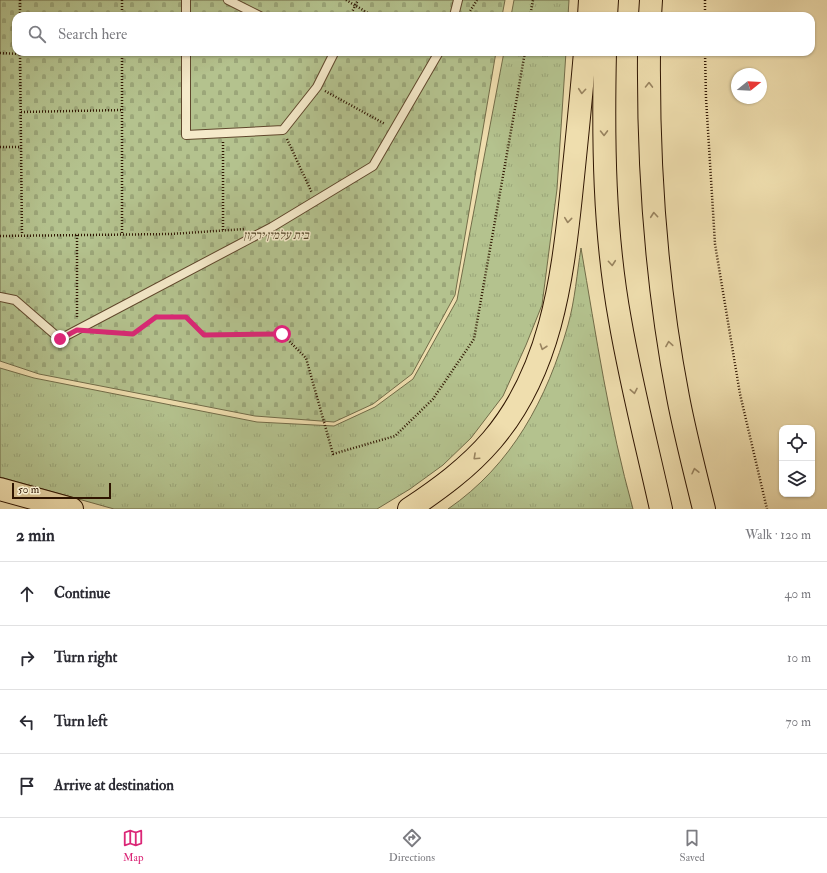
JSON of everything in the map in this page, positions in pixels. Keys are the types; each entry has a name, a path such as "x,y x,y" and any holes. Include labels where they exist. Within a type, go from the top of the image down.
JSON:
{"highway":[{"path":"589,12 590,0"},
{"path":"606,12 607,0"},
{"path":"650,12 651,0"},
{"path":"409,509 446,484 492,440 519,402 540,357 553,315 563,269 585,56"},
{"path":"605,56 604,168 613,274 620,321 643,436 661,509"},
{"path":"649,56 651,189 658,264 678,396 704,509"},
{"path":"0,490 72,509"}],"lane":[{"path":"186,0 186,12"},
{"path":"228,0 252,12"},
{"path":"455,12 458,0"},
{"path":"186,56 186,135 283,130 317,87 332,56"},
{"path":"0,297 15,300 60,339 272,227 374,166 437,56"}],"path":[{"path":"20,0 20,12"},
{"path":"122,0 122,12"},
{"path":"346,0 366,12"},
{"path":"352,12 358,0"},
{"path":"470,12 477,0"},
{"path":"531,12 533,0"},
{"path":"705,0 705,12"},
{"path":"0,53 12,53"},
{"path":"20,56 22,236"},
{"path":"122,56 122,235"},
{"path":"77,235 77,330 133,334 156,317 186,317 204,335 282,334 306,358 334,454 395,436 433,399 474,339 524,56"},
{"path":"705,56 706,98 715,244 740,394 768,509"},
{"path":"317,87 395,129"},
{"path":"21,112 122,110"},
{"path":"283,130 316,200"},
{"path":"223,133 223,231"},
{"path":"0,147 21,147"},
{"path":"0,236 171,234 272,227"}],"green space":[{"name":"בית עלמין ירקון","path":"0,0 505,0 503,12 12,12 12,56 495,56 455,295 412,374 373,404 334,422 255,416 39,374 0,361"},
{"path":"514,0 569,0 568,12 512,12"},
{"path":"503,56 566,56 557,189 542,305 503,396 471,438 443,465 410,489 377,509 114,509 0,477 0,368 34,378 257,422 334,426 375,407 413,379 457,300"},
{"path":"581,248 610,412 624,477 633,509 448,509 471,491 491,472 509,451 538,404 549,379 568,325"}],"route":[{"path":"60,339 77,330 133,334 156,317 186,317 204,335 282,334"}]}
